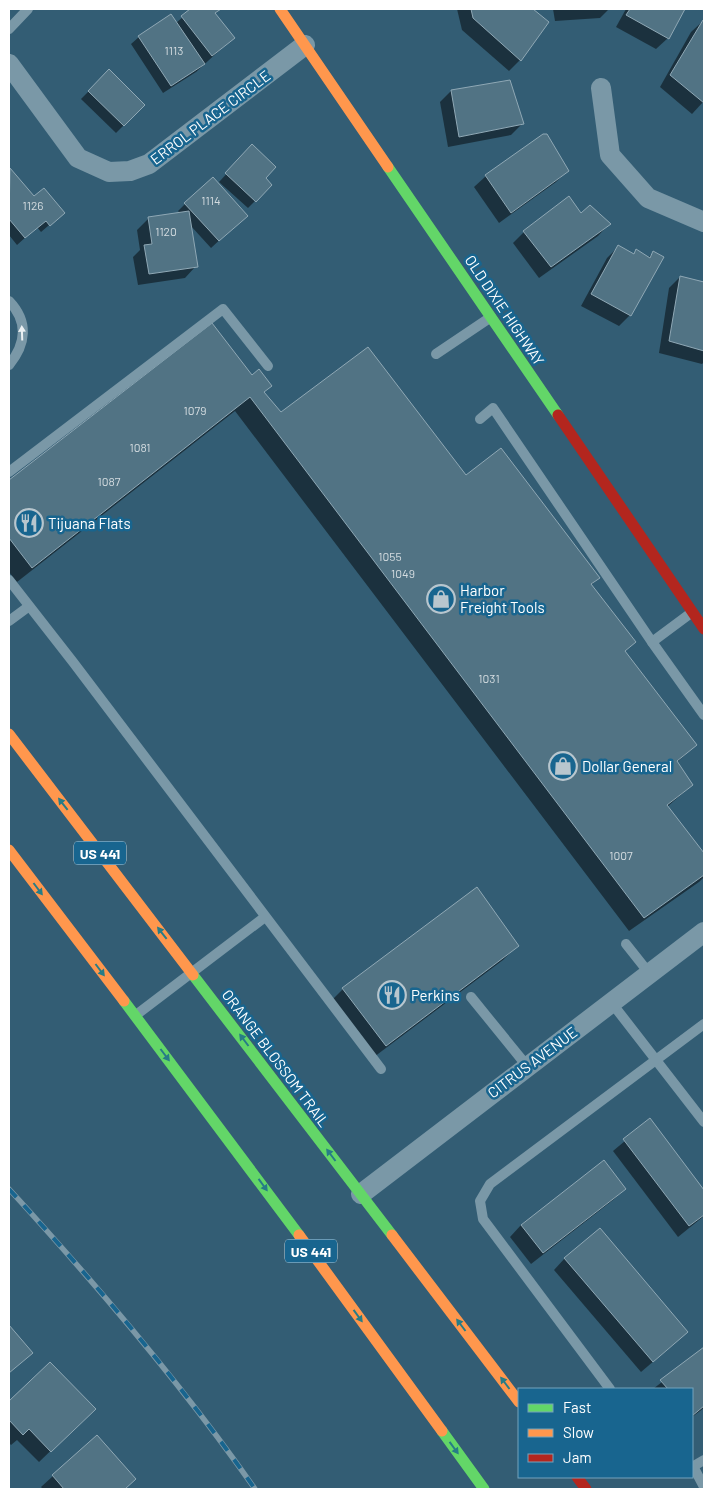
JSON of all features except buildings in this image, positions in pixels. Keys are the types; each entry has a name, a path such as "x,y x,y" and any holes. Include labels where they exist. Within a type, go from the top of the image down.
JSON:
{"main road":[{"name":"OLD DIXIE HIGHWAY","path":"280,9 704,629"},
{"name":"ORANGE BLOSSOM TRAIL","path":"9,734 518,1401"},
{"name":"US 441","path":"9,850 260,1181 484,1489"},
{"path":"577,1478 586,1489"}],"street":[{"name":"ERROL PLACE CIRCLE","path":"9,64 78,158 109,172 130,171 148,164 305,45"},
{"path":"601,88 610,155 648,198 704,222"},
{"name":"CITRUS AVENUE","path":"361,1194 704,932"}],"lane":[{"path":"9,29 28,9"},
{"path":"9,302 21,322 24,337 18,353 9,365"},
{"path":"9,472 223,309 268,366"},
{"path":"436,354 492,317"},
{"path":"480,419 493,408 652,642 704,715"},
{"path":"9,580 381,1069"},
{"path":"9,621 28,607"},
{"path":"652,642 692,612"},
{"path":"135,1016 265,916"},
{"path":"626,944 649,973"},
{"path":"471,998 528,1066"},
{"path":"611,1002 704,1122"},
{"path":"609,1388 483,1219 480,1201 490,1184 704,1024"},
{"path":"704,1460 693,1468 704,1487"}],"railway":[{"path":"9,1189 137,1335 198,1411 255,1489"}],"traffic: fast":[{"path":"388,167 558,415"},
{"path":"193,975 392,1235"},
{"path":"124,1001 299,1235"},
{"path":"442,1431 484,1489"}],"traffic: slow":[{"path":"280,9 388,167"},
{"path":"9,734 193,975"},
{"path":"9,850 124,1001"},
{"path":"299,1235 442,1431"},
{"path":"392,1235 518,1401"}],"traffic: jam":[{"path":"558,415 704,629"},
{"path":"578,1478 586,1489"}],"place":[{"name":"Tijuana Flats","path":"29,523"},
{"name":"Harbor Freight Tools","path":"441,599"},
{"name":"Dollar General","path":"563,766"},
{"name":"Perkins","path":"392,995"}]}
